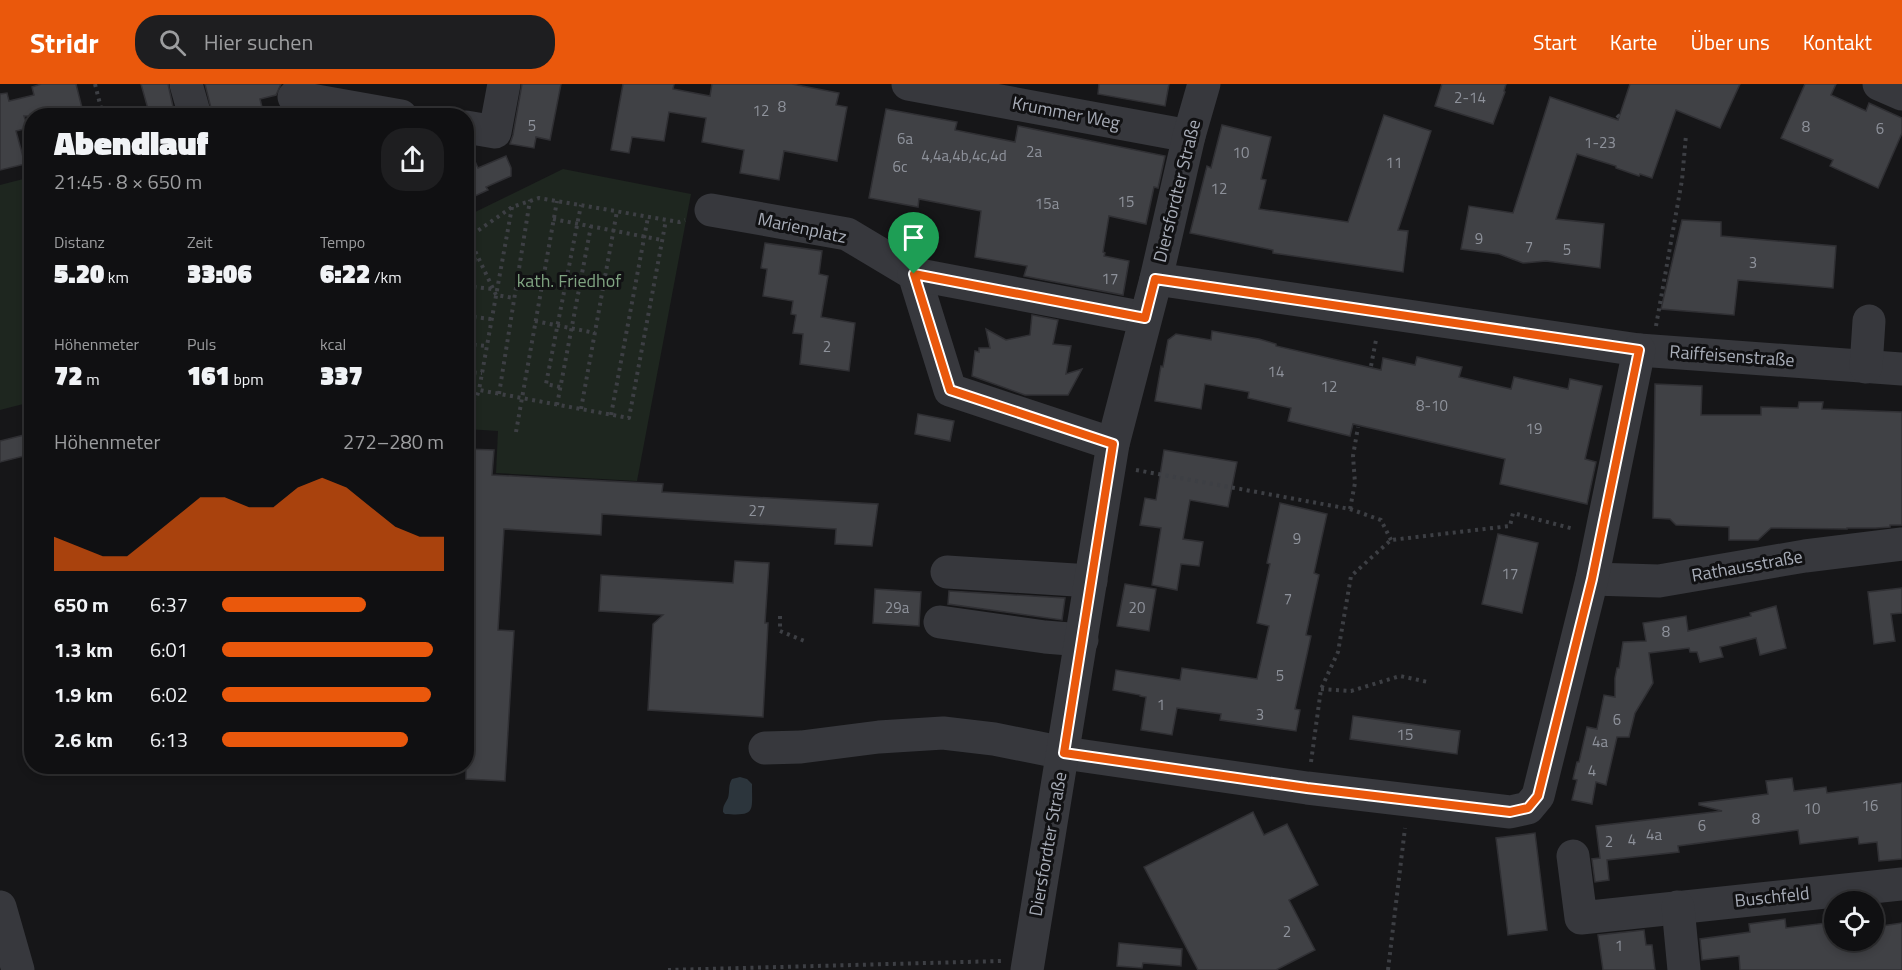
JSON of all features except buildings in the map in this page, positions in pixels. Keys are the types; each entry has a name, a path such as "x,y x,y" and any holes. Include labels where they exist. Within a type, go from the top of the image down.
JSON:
{"street":[{"path":"186,84 193,108"},
{"path":"481,129 504,84"},
{"name":"Krummer Weg","path":"908,84 1189,136"},
{"name":"Diersfordter Straße","path":"1028,965 1112,454 1189,136 1204,84"},
{"path":"1879,84 1902,94"},
{"path":"294,99 351,108"},
{"name":"Marienplatz","path":"711,210 847,234 914,274"},
{"path":"1112,454 950,390 914,274 1145,318"},
{"name":"Raiffeisenstraße","path":"1155,279 1421,311 1645,350 1902,369"},
{"path":"1866,367 1869,321"},
{"path":"765,748 801,747 879,737 944,733 1307,788 1510,812 1528,808 1538,796 1592,579 1645,350"},
{"name":"Rathausstraße","path":"1592,579 1659,581 1805,556 1902,544"},
{"path":"947,572 1091,581"},
{"path":"940,622 1082,640"},
{"name":"Buschfeld","path":"1573,856 1581,918 1902,884"},
{"path":"0,907 18,970"},
{"path":"1678,907 1684,970"}],"path":[{"path":"95,84 101,108"},
{"path":"1645,350 1681,185 1686,135"},
{"path":"474,234 512,207 539,198 679,222 711,210"},
{"path":"499,394 530,200"},
{"path":"516,432 557,201"},
{"path":"560,387 546,384 581,205"},
{"path":"474,400 479,390 512,207"},
{"path":"581,410 617,211"},
{"path":"611,415 648,217"},
{"path":"554,219 662,240"},
{"path":"479,390 629,418 666,220"},
{"path":"557,405 591,226"},
{"path":"474,249 495,295"},
{"path":"474,260 480,260"},
{"path":"474,287 493,289"},
{"path":"495,295 514,298"},
{"path":"474,317 491,319"},
{"path":"536,321 595,333"},
{"path":"474,344 487,345"},
{"path":"474,372 482,373"},
{"path":"1350,510 1355,483 1353,456 1358,427"},
{"path":"1112,454 1350,510 1381,520 1391,540"},
{"path":"1307,788 1321,689 1338,652 1351,576 1391,540 1510,526 1512,513 1601,537"},
{"path":"780,615 780,631 807,642"},
{"path":"1321,689 1351,691 1400,676 1428,682"},
{"path":"1388,970 1408,799"},
{"path":"668,970 1028,965"}],"green space":[{"name":"kath. Friedhof","path":"563,169 691,194 637,481 496,473 498,431 474,429 474,213"},
{"path":"24,179 24,404 0,410 0,185"}],"shaded area":[{"path":"740,777 752,784 752,806 747,813 725,814 723,808 728,798 731,781"}],"route":[{"path":"914,274 1145,318 1155,279 1639,350 1592,579 1538,796 1528,808 1510,812 1307,788 1064,753 1113,444 950,390 914,274"}]}
